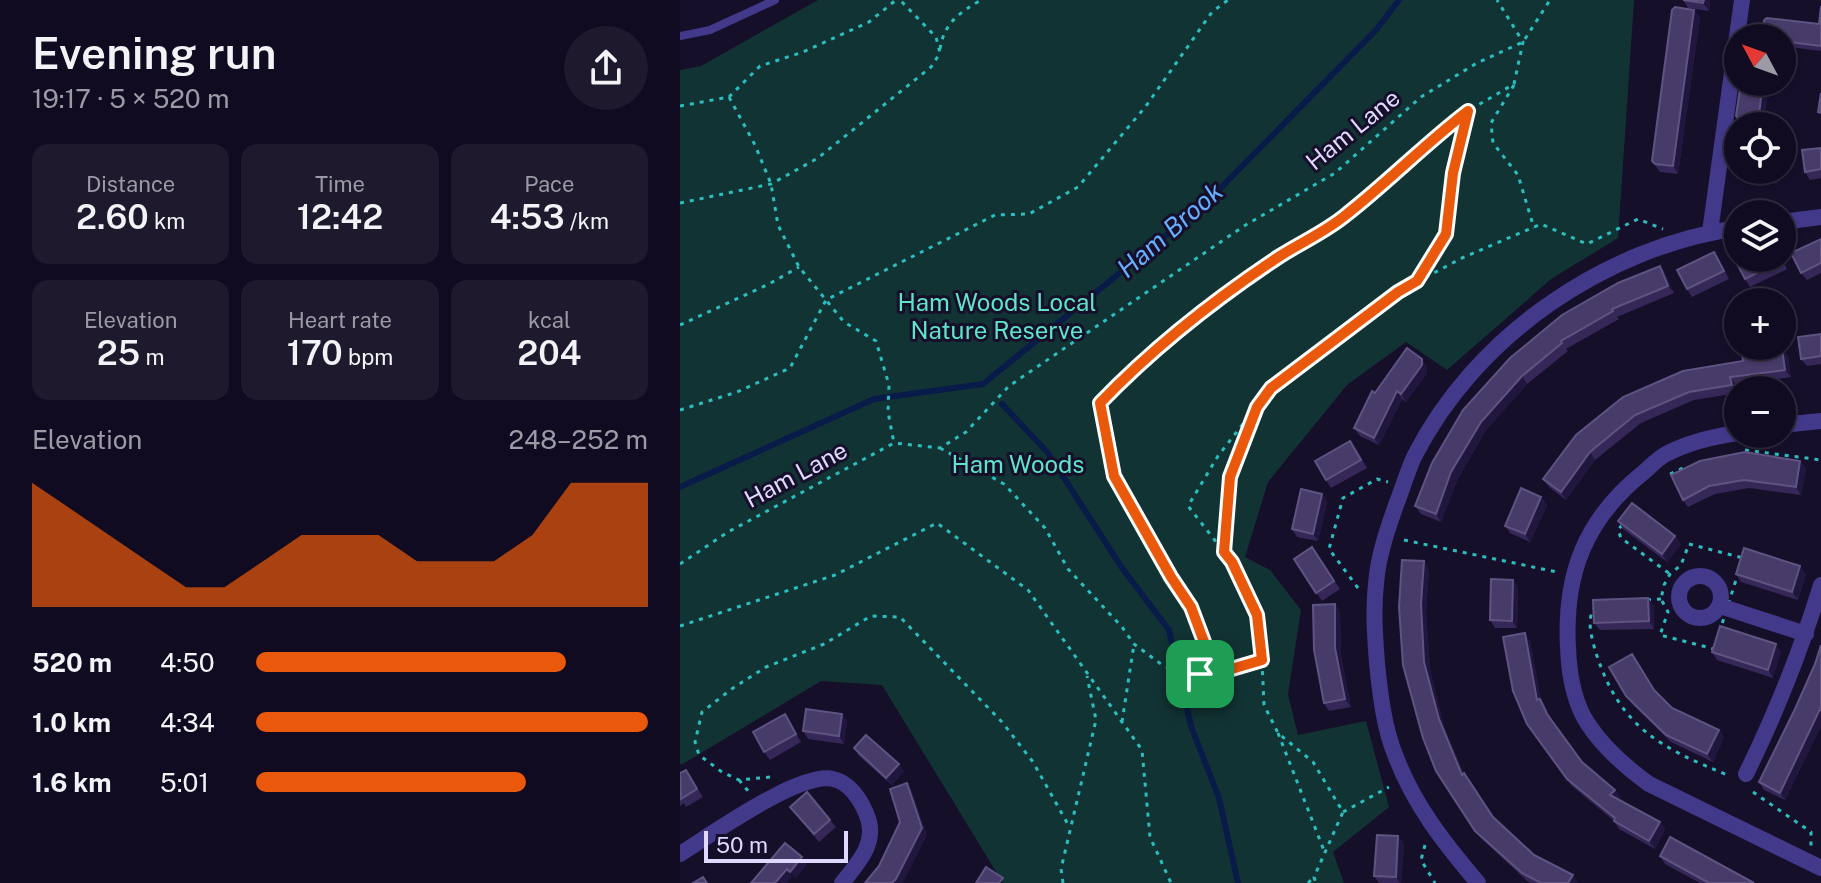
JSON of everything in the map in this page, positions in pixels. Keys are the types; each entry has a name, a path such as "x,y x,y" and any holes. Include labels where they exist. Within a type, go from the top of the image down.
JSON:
{"street":[{"path":"1710,232 1742,0"},
{"path":"1796,220 1821,217"},
{"path":"1478,883 1418,805 1395,755 1380,691 1374,632 1376,592 1386,536 1403,487 1414,458 1449,401 1480,364 1517,330 1567,293 1608,270 1674,243 1724,230"},
{"path":"1796,424 1821,421"},
{"path":"1724,443 1667,453 1614,498 1595,525 1582,547 1573,575 1568,616 1569,666 1577,701 1588,724 1629,770 1649,784 1814,864"},
{"path":"1744,782 1773,720 1821,585"},
{"path":"1724,607 1806,634"},
{"path":"680,854 787,790 814,778 834,779 849,787 861,801 870,821 871,841 842,883"}],"lane":[{"path":"680,36 710,30 775,0"}],"path":[{"path":"680,106 729,97 760,66 803,52 869,22 898,0 936,37 940,53"},
{"path":"680,203 771,184 818,158 931,67 940,53 943,34 956,15 981,0"},
{"path":"680,410 737,392 790,368 826,300 995,215 1029,214 1078,187 1146,106 1212,12 1228,0"},
{"path":"1497,0 1523,42"},
{"path":"1534,228 1518,175 1493,143 1491,123 1514,84 1523,42 1550,0"},
{"name":"Ham Lane","path":"940,448 966,432 1009,386 1244,226 1335,173 1421,97 1477,63 1523,42"},
{"path":"1200,674 1206,647 1191,607 1114,476 1100,403 1137,364 1206,308 1279,257 1346,216 1431,140 1468,111 1514,84"},
{"path":"729,97 750,134 771,184 778,225 799,267 844,322 876,341 889,385 888,412 894,443 940,448 1004,484 1045,528 1068,569 1134,644 1165,667 1200,674 1218,673 1262,660"},
{"path":"1417,281 1446,234 1453,173 1468,111"},
{"path":"1325,853 1264,705 1257,615 1232,562 1188,506 1218,456 1271,388 1417,281 1541,224 1587,244 1638,219 1662,227 1674,243"},
{"path":"680,325 799,267"},
{"path":"1224,552 1230,477 1257,407"},
{"name":"Ham Lane","path":"680,564 728,532 894,443"},
{"path":"1767,448 1821,460"},
{"path":"1661,479 1685,467"},
{"path":"1376,592 1355,587 1329,549 1343,498 1377,479 1403,487"},
{"path":"1627,519 1618,530 1621,538 1670,574"},
{"path":"680,626 835,575 937,523 1028,590 1142,750 1150,837 1171,883"},
{"path":"1386,536 1573,575"},
{"path":"1689,544 1743,558 1724,607 1714,649 1660,635 1668,612 1661,599 1670,574 1681,565 1689,544"},
{"path":"1636,599 1661,599"},
{"path":"1598,604 1592,610 1592,641 1606,682 1626,713 1657,742 1696,763 1744,782 1811,832 1814,864"},
{"path":"787,790 772,777 739,780 699,755 695,742 702,712 766,667 824,644 871,616 900,617 1002,722 1033,762 1070,828"},
{"path":"1122,722 1134,644"},
{"path":"1063,883 1061,869 1096,720 1086,671"},
{"path":"1278,733 1313,762 1343,812"},
{"path":"1308,883 1314,877 1343,812 1405,778"},
{"path":"1434,828 1426,841 1421,860 1435,883"},
{"path":"1314,877 1316,883"}],"green space":[{"name":"Ham Woods","path":"818,0 1634,0 1618,238 1551,279 1447,370 1406,342 1347,385 1268,482 1245,557 1270,570 1301,610 1288,694 1298,735 1366,721 1389,807 1333,852 1344,883 1003,883 882,685 821,681 681,765 680,70 701,66"}],"building":[{"path":"1821,6 1821,46 1796,43 1796,24 1764,24 1767,18 1819,24"},
{"path":"1675,7 1694,10 1673,166 1652,161 1672,10"},
{"path":"1739,96 1761,96 1759,112 1737,112"},
{"path":"1821,148 1821,169 1805,172 1802,150"},
{"path":"1821,239 1821,263 1801,273 1796,263 1796,251"},
{"path":"1714,252 1724,271 1687,289 1677,270"},
{"path":"1660,266 1668,286 1612,309 1561,341 1522,376 1481,422 1451,472 1436,514 1415,506 1432,463 1463,410 1510,358 1562,315 1618,283"},
{"path":"1741,272 1759,272 1745,279"},
{"path":"1821,334 1821,356 1801,359 1798,337"},
{"path":"1407,348 1422,359 1422,365 1401,394 1397,391 1374,438 1354,428 1372,391 1375,393"},
{"path":"1784,360 1785,370 1724,376 1724,386 1689,392 1635,415 1590,452 1561,492 1543,479 1576,435 1623,397 1683,371 1743,361"},
{"path":"1350,441 1361,460 1326,480 1315,461"},
{"path":"1745,452 1800,461 1796,487 1744,480 1709,486 1683,500 1671,475 1700,461"},
{"path":"1521,488 1541,497 1525,534 1505,526"},
{"path":"1301,489 1322,494 1313,534 1292,529"},
{"path":"1632,503 1675,536 1662,554 1618,521"},
{"path":"1312,547 1334,581 1316,593 1294,559"},
{"path":"1744,548 1800,566 1792,592 1736,574"},
{"path":"1402,560 1424,561 1421,604 1424,662 1439,719 1462,775 1464,773 1493,817 1534,855 1573,875 1568,883 1541,883 1522,873 1475,831 1436,771 1423,738 1403,665 1399,607"},
{"path":"1491,579 1513,580 1512,621 1490,620"},
{"path":"1648,598 1649,621 1594,623 1593,600"},
{"path":"1335,604 1335,648 1345,699 1324,703 1314,650 1313,605"},
{"path":"1720,626 1776,644 1768,670 1712,652"},
{"path":"1525,633 1537,700 1540,699 1547,714 1582,762 1615,790 1610,795 1660,822 1649,841 1614,821 1615,818 1567,779 1527,724 1513,691 1503,637"},
{"path":"1821,645 1821,710 1780,793 1759,782 1795,709"},
{"path":"1632,654 1654,690 1672,708 1719,730 1707,754 1666,735 1626,696 1609,667"},
{"path":"806,709 842,714 839,736 803,731"},
{"path":"785,714 796,734 764,752 753,732"},
{"path":"866,735 899,764 886,778 854,748"},
{"path":"686,770 697,789 681,799 680,773"},
{"path":"907,783 922,828 892,883 865,883 879,866 900,822 890,789"},
{"path":"807,792 830,820 814,834 790,807"},
{"path":"1377,835 1398,836 1396,877 1374,876"},
{"path":"1670,837 1754,883 1709,883 1660,856"},
{"path":"785,843 802,857 790,872 787,869 775,883 751,883"},
{"path":"986,867 1003,878 999,883 976,883"},
{"path":"703,877 707,883 693,883"}],"waterway":[{"name":"Ham Brook","path":"680,487 874,399 983,384 1206,203 1376,30 1399,0"},
{"path":"1002,404 1048,453 1122,568 1169,630 1191,726 1219,798 1238,883"}],"route":[{"path":"1468,111 1453,173 1446,234 1417,281 1271,388 1257,407 1230,477 1224,552 1232,562 1257,615 1262,660 1218,673 1200,674 1206,647 1191,607 1114,476 1100,403 1137,364 1206,308 1279,257 1346,216 1441,131 1468,111"}],"park label":[{"name":"Ham Woods Local Nature Reserve","path":"997,317"}]}
